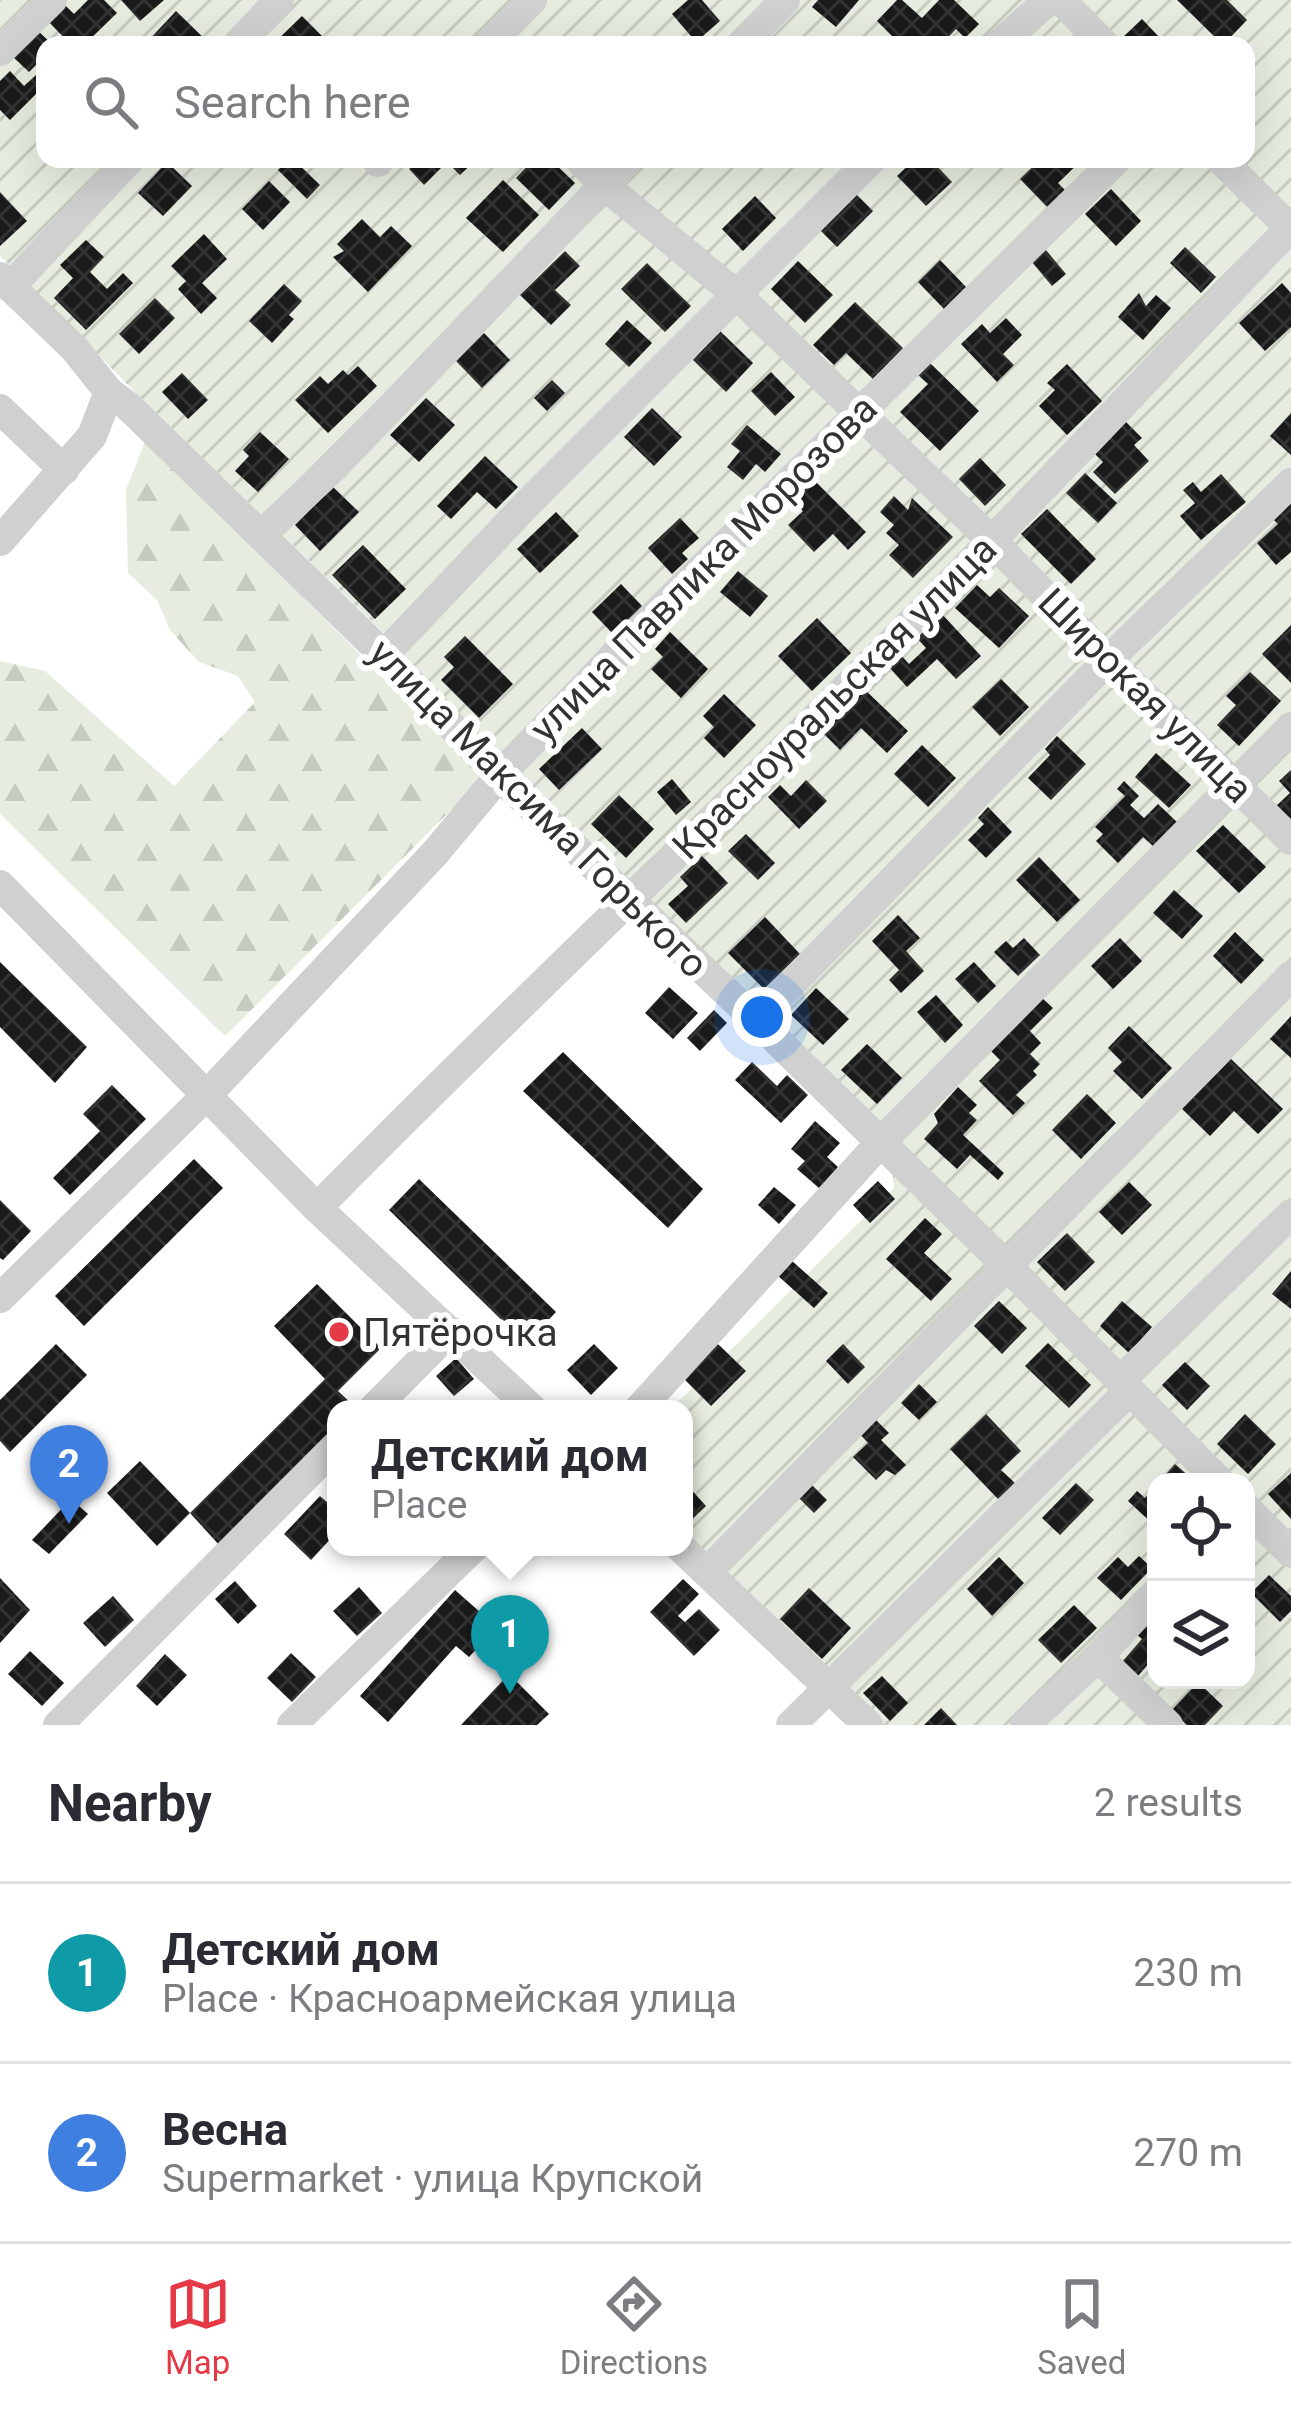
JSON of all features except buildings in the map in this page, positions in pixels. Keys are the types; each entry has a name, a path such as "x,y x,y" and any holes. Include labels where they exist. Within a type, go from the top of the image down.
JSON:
{"street":[{"path":"0,51 52,0"},
{"path":"245,36 279,0"},
{"path":"497,36 532,0"},
{"path":"749,36 784,0"},
{"path":"1008,36 1049,0"},
{"path":"1061,0 1096,36"},
{"path":"5,282 121,168"},
{"name":"Широкая улица","path":"588,168 737,295 1291,840"},
{"path":"262,534 335,466 620,168"},
{"path":"384,655 525,506 863,168"},
{"name":"улица Павлика Морозова","path":"0,1298 206,1096 650,619 1108,168"},
{"path":"1229,168 1291,228"},
{"name":"Красноуральская улица","path":"316,1208 903,632 1291,228"},
{"name":"улица Максима Горького","path":"5,282 74,348 109,392 262,534 499,776 756,1020 1211,1473"},
{"path":"0,541 92,436 109,392"},
{"path":"0,409 64,470"},
{"path":"756,1020 1108,660 1291,483"},
{"path":"647,1400 880,1143 1291,727"},
{"path":"0,885 316,1208 523,1400"},
{"path":"707,1572 1291,976"},
{"path":"791,1725 1291,1214"},
{"path":"382,1400 450,1331"},
{"path":"58,1725 327,1455"},
{"path":"1255,1517 1291,1553"},
{"path":"292,1725 465,1556"},
{"path":"690,1556 868,1725"},
{"path":"1025,1725 1147,1604"},
{"path":"1098,1657 1168,1725"}],"green space":[{"path":"0,0 1291,0 1291,1725 861,1725 693,1556 693,1400 680,1400 894,1188 890,1147 500,757 389,638 0,256"},
{"path":"146,439 483,778 225,1036 0,814 0,661 45,671 174,786 255,702 238,676 199,662 170,630 157,600 128,573 126,490"}],"place":[{"name":"Пятёрочка","path":"339,1332"},
{"name":"Весна","path":"69,1524"},
{"name":"Детский дом","path":"510,1694"}]}
